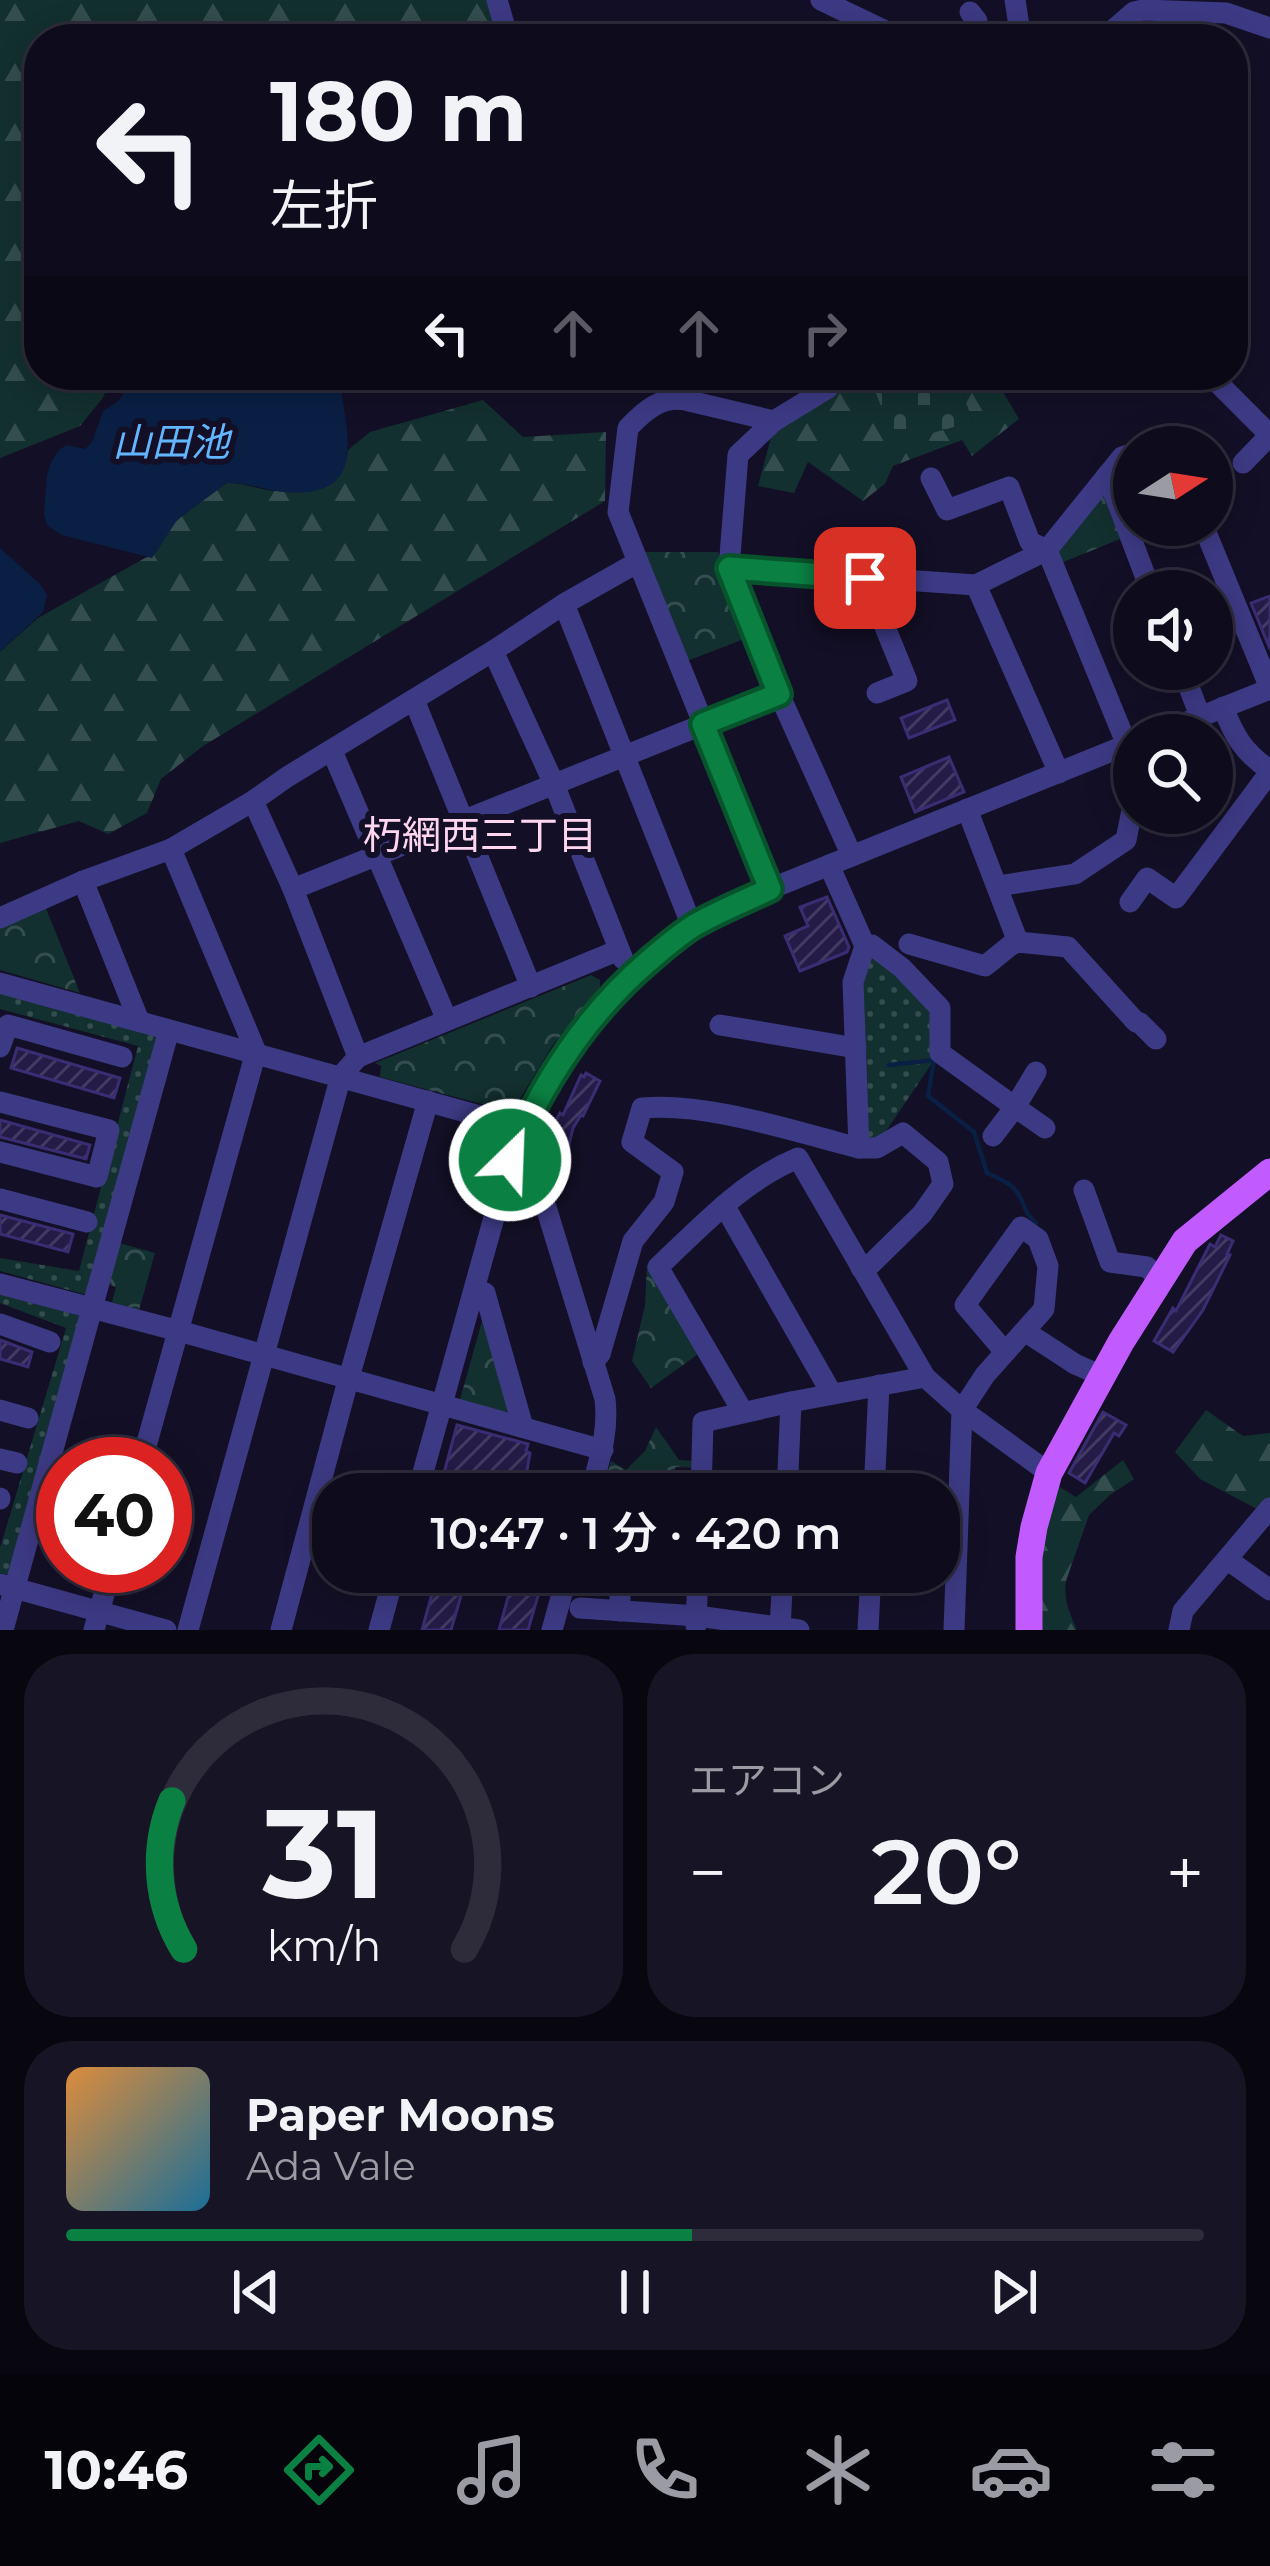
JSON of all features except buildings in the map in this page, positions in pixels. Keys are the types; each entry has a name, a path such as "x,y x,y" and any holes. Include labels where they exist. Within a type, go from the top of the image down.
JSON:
{"main road":[{"path":"1029,1630 1029,1557 1049,1473 1185,1241 1270,1172"}],"street":[{"path":"497,0 504,23"},
{"path":"821,0 871,24"},
{"path":"1120,24 1143,10 1226,13 1270,28"},
{"path":"970,12 976,24"},
{"path":"825,390 774,421 738,455 729,568 852,856"},
{"path":"1225,390 1270,435 1243,463"},
{"path":"770,889 617,512 628,428 659,402 675,398 774,421"},
{"path":"729,568 976,585 1047,550 1113,468"},
{"path":"1106,476 1143,570"},
{"path":"931,478 947,510 1009,487 1030,542 1047,550 1117,714"},
{"path":"1205,714 1270,689 1212,546"},
{"path":"0,918 171,849 638,562"},
{"path":"865,578 907,681 877,693"},
{"path":"976,585 1059,772"},
{"path":"564,604 692,926"},
{"path":"493,651 554,784 631,976"},
{"path":"293,890 779,694"},
{"path":"414,700 531,987"},
{"path":"1130,902 1147,878 1176,898 1270,771 1244,750 1223,707"},
{"path":"332,751 447,1020"},
{"path":"423,1473 521,1133 563,1056 631,976 692,926 770,889 1113,751"},
{"path":"253,801 358,1057"},
{"path":"967,809 1018,943"},
{"path":"998,886 1075,874 1126,840 1127,834"},
{"path":"149,1437 256,1052 171,849"},
{"path":"829,866 865,946 853,982 859,1148"},
{"path":"83,881 139,1021"},
{"path":"909,944 985,965 1018,943 1068,947 1156,1040"},
{"path":"865,946 872,945 902,968 940,1007 940,1053 1045,1129"},
{"path":"188,1630 341,1076 358,1057 619,950"},
{"path":"0,982 428,1101 521,1133"},
{"path":"0,1047 8,1025 122,1058"},
{"path":"720,1025 856,1048"},
{"path":"3,1630 7,1586 93,1309 170,1030"},
{"path":"993,1136 1036,1072"},
{"path":"281,1630 428,1101"},
{"path":"0,1102 109,1130 97,1178 0,1152"},
{"path":"593,1362 600,1354 633,1241 664,1202 673,1172 632,1142 642,1108 716,1113 859,1148 877,1148 904,1133 938,1162 943,1184 922,1214 870,1265 861,1268"},
{"path":"783,1129 926,1377 962,1410 1049,1473"},
{"path":"521,1133 606,1411 596,1473"},
{"path":"743,1412 658,1267 724,1205 771,1169 798,1158"},
{"path":"1084,1190 1111,1262 1147,1267 1160,1280"},
{"path":"0,1198 87,1222"},
{"path":"724,1205 832,1394"},
{"path":"954,1630 962,1410 985,1375 1044,1309 1048,1266 1038,1239 1021,1227 965,1306 1005,1352"},
{"path":"0,1284 603,1450"},
{"path":"475,1289 485,1293 523,1427"},
{"path":"0,1324 50,1342"},
{"path":"1026,1332 1102,1376"},
{"path":"702,1473 703,1422 926,1377"},
{"path":"875,1473 879,1385"},
{"path":"788,1473 791,1402"},
{"path":"0,1410 28,1418"},
{"path":"1179,1630 1183,1611 1270,1508"},
{"path":"1228,1561 1270,1590"},
{"path":"7,1586 96,1621 166,1630"},
{"path":"379,1630 389,1593"},
{"path":"552,1630 562,1593"},
{"path":"620,1593 620,1610"},
{"path":"697,1623 698,1593"},
{"path":"580,1608 790,1629 786,1593"},
{"path":"868,1630 870,1593"}],"green space":[{"path":"0,0 495,0 495,24 24,24 24,390 106,390 80,426 0,458"},
{"path":"813,390 884,390 972,422 962,390 1002,390 1019,419 972,456 962,440 893,466 885,484 863,501 808,462 794,493 758,486 777,415"},
{"path":"875,390 962,390 972,422 896,443"},
{"path":"483,400 523,437 606,432 605,501 203,746 161,779 147,813 108,834 79,821 0,843 0,652 38,618 155,553 174,523 227,483 288,492 323,487 340,474 348,450 370,432"},
{"path":"1099,493 1109,496 1113,542 1061,563 1054,546"},
{"path":"643,552 718,552 752,636 687,661"},
{"path":"45,906 80,993 0,970 0,924"},
{"path":"873,951 935,1007 937,1056 886,1131 866,1138 861,988"},
{"path":"591,975 600,980 600,988 552,1046 512,1112 380,1077 381,1066 375,1063"},
{"path":"0,993 161,1038 91,1296 0,1271 0,1258 79,1271 138,1046 0,1009"},
{"path":"119,1243 155,1253 139,1310 112,1302 116,1287 107,1284"},
{"path":"647,1264 701,1352 651,1388 632,1361 645,1305"},
{"path":"0,1294 84,1317 51,1437 36,1437 36,1492 13,1576 0,1573 0,1548 66,1328 0,1303"},
{"path":"484,1314 509,1416 459,1403"},
{"path":"1206,1410 1243,1436 1270,1433 1270,1499 1261,1511 1200,1479 1175,1452"},
{"path":"656,1427 679,1460 697,1461 697,1468 676,1467 672,1473 607,1473 611,1461 626,1470 645,1451"},
{"path":"1123,1460 1134,1479 1089,1515 1066,1581 1066,1600 1077,1630 1037,1630 1039,1550 1053,1483 1076,1497"}],"water":[{"name":"山田池","path":"125,390 341,390 347,458 330,485 312,491 284,492 227,483 177,520 152,558 62,535 47,525 44,513 52,460 66,445 85,449 103,411"},
{"path":"0,548 47,595 43,612 0,652"}],"waterway":[{"path":"889,1065 934,1060 928,1096 974,1132 987,1173 1014,1189 1036,1223"}],"district":[{"name":"朽網西三丁目","path":"480,835"}],"route":[{"path":"510,1160 551,1073 631,976 692,926 770,889 703,724 779,694 729,568 865,578"}]}
